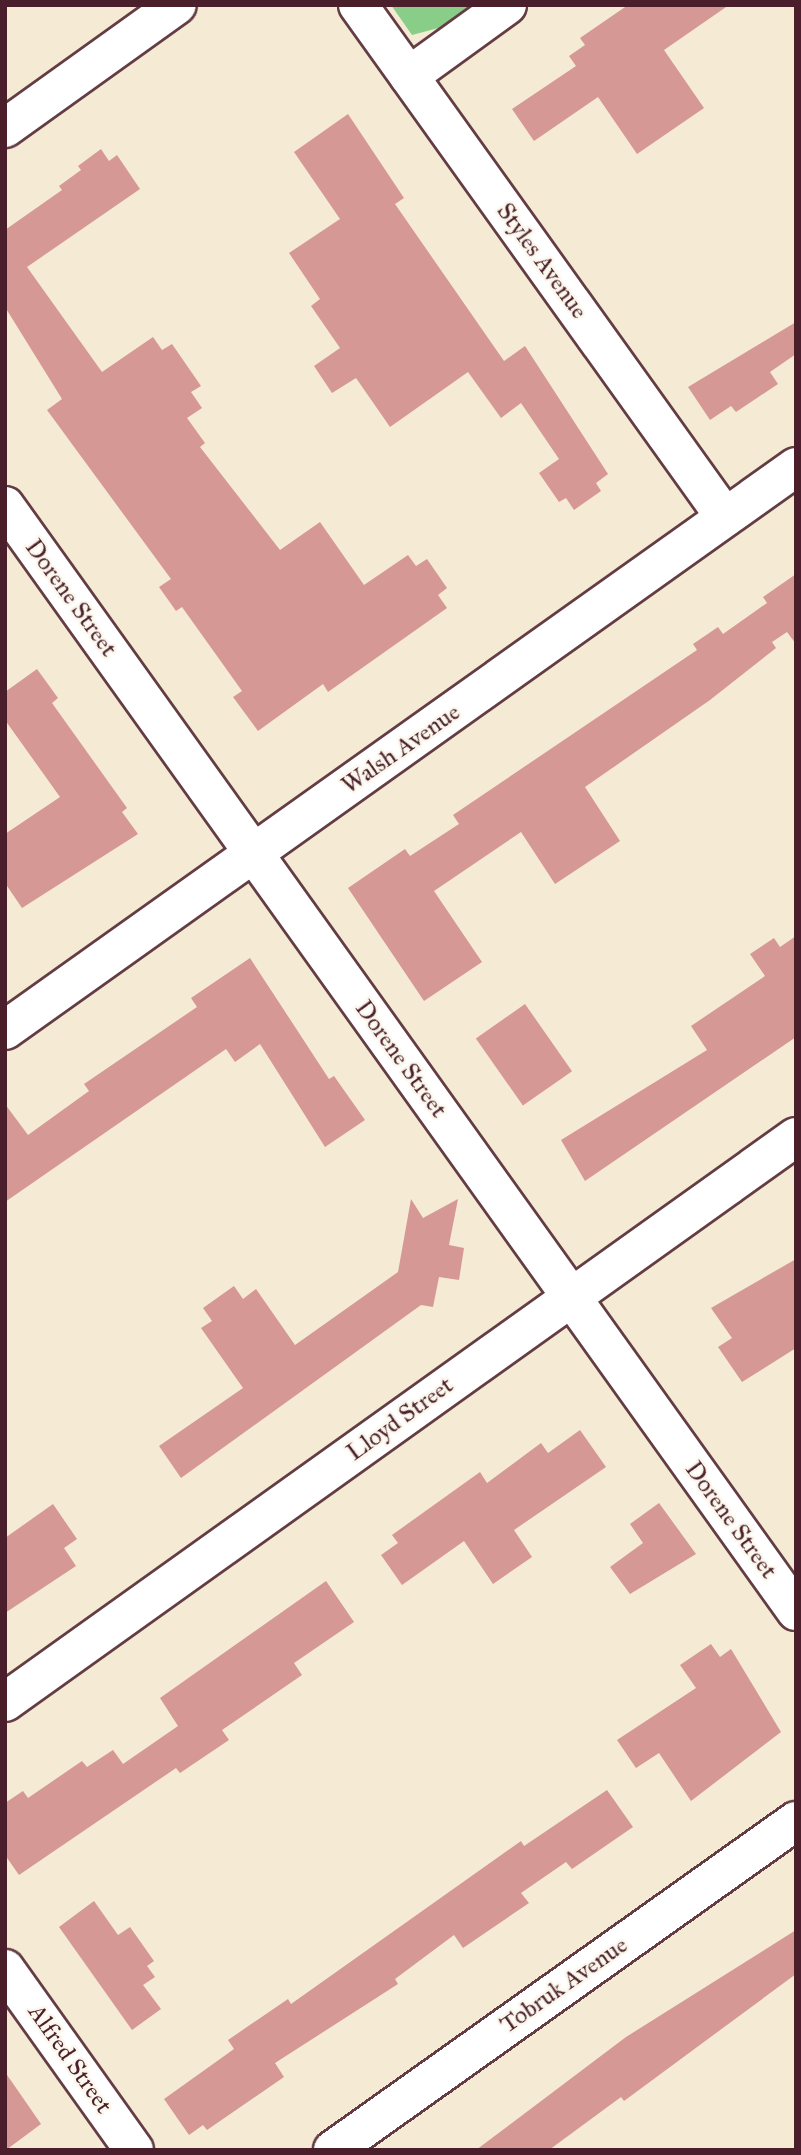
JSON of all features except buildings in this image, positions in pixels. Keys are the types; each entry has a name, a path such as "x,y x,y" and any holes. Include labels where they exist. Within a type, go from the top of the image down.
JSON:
{"street":[{"path":"5,128 177,5"},
{"name":"Styles Avenue","path":"358,5 725,517"},
{"path":"409,76 507,5"},
{"name":"Walsh Avenue","path":"5,1030 796,467"},
{"name":"Dorene Street","path":"5,506 796,1611"},
{"name":"Lloyd Street","path":"5,1702 796,1137"},
{"name":"Tobruk Avenue","path":"333,2150 796,1821"},
{"name":"Alfred Street","path":"5,1969 134,2150"}],"green space":[{"path":"391,5 475,5 446,26 412,35"}]}
